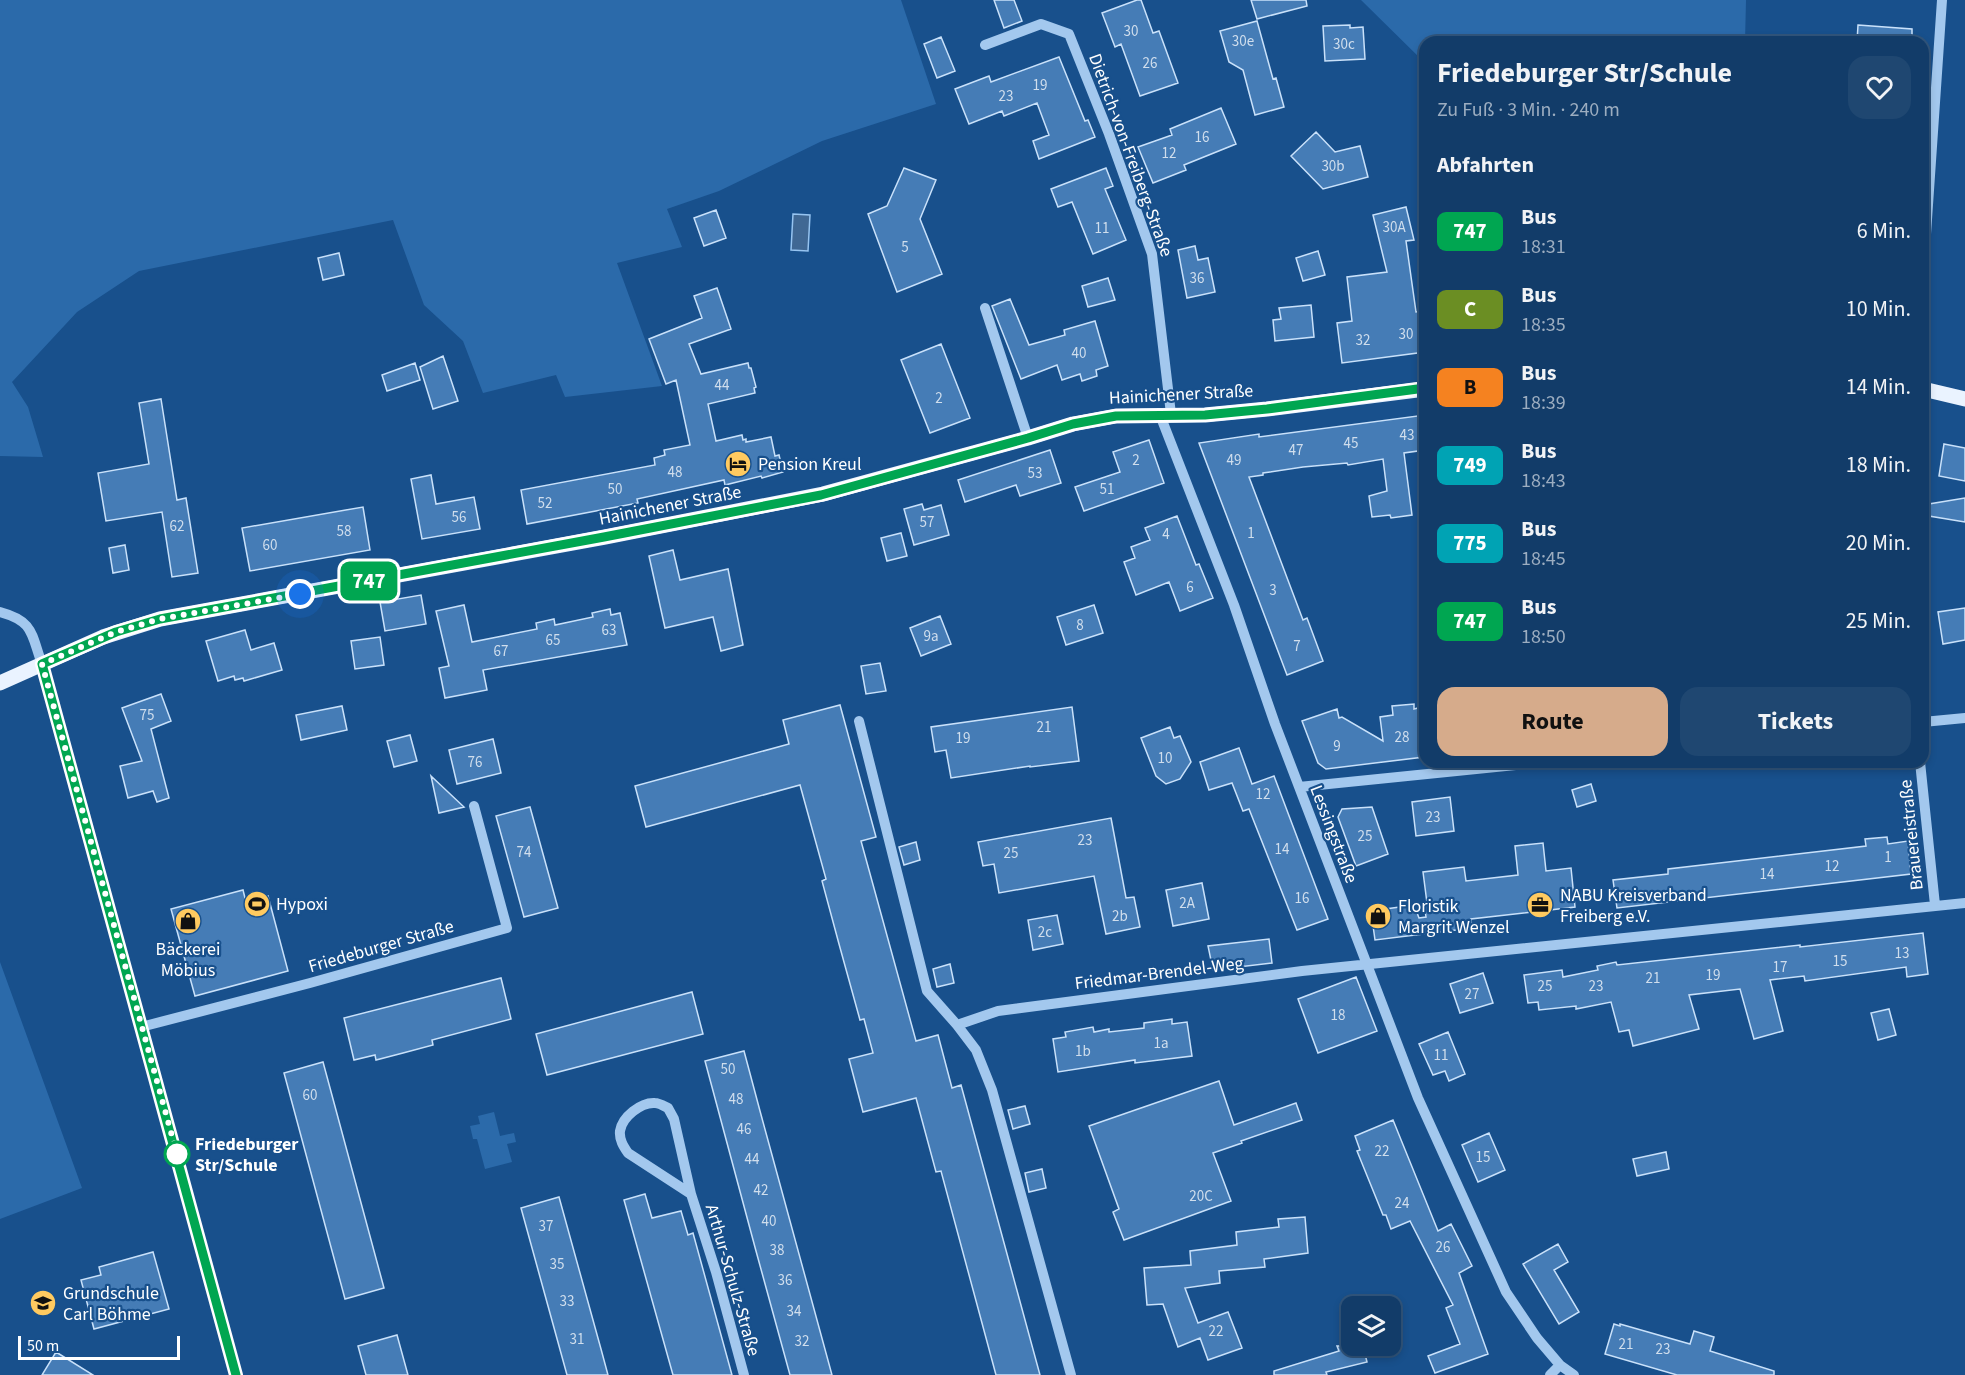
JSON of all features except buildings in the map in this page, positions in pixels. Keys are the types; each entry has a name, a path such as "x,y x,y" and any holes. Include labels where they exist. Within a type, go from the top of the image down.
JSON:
{"main road":[{"name":"Hainichener Straße","path":"0,683 109,635 160,619 824,494 1073,424 1116,416 1205,415 1267,409 1419,389"},
{"path":"1929,390 1965,399"}],"street":[{"path":"1929,190 1942,0"},
{"name":"Dietrich-von-Freiberg-Straße","path":"985,45 1041,24 1069,33 1109,134 1152,254 1166,415"},
{"path":"985,308 1028,438"},
{"name":"Lessingstraße","path":"1166,415 1299,787 1418,1098 1506,1292 1537,1338 1560,1365 1574,1375"},
{"path":"0,612 21,619 28,625 42,664 236,1375"},
{"path":"1929,721 1965,717"},
{"path":"859,721 927,991 976,1050 992,1089 1071,1375"},
{"path":"1299,787 1487,768"},
{"name":"Brauereistraße","path":"1921,768 1935,905"},
{"name":"Friedeburger Straße","path":"141,1027 507,928 474,806"},
{"name":"Friedmar-Brendel-Weg","path":"957,1025 998,1011 1302,971 1965,903"},
{"name":"Arthur-Schulz-Straße","path":"691,1194 628,1153 621,1143 620,1131 625,1120 642,1105 654,1103 668,1108 674,1119 691,1194 716,1272 744,1375"},
{"path":"1550,1375 1560,1365"}],"shaded area":[{"path":"0,0 901,0 936,104 822,141 719,191 667,209 682,247 617,263 662,386 565,397 556,375 483,393 463,341 424,305 393,220 139,271 77,312 12,382 28,407 43,457 0,456"},
{"path":"1361,0 1746,0 1745,36 1419,36 1419,57"},
{"path":"793,214 810,215 808,251 791,250"},
{"path":"0,962 82,1188 0,1219"},
{"path":"494,1112 500,1136 514,1133 516,1142 507,1144 512,1162 485,1169 477,1139 473,1139 470,1126 480,1124 478,1116"}],"bus line":[{"name":"747","path":"236,1375 42,664 116,632 160,619 821,495 1073,424 1116,416 1205,415 1267,409 1419,389"}],"place":[{"name":"Pension Kreul","path":"738,464"},
{"name":"Hypoxi","path":"257,904"},
{"name":"NABU Kreisverband Freiberg e.V.","path":"1540,905"},
{"name":"Floristik Margrit Wenzel","path":"1378,916"},
{"name":"Bäckerei Möbius","path":"188,921"},
{"name":"Friedeburger Str/Schule","path":"177,1154"},
{"name":"Grundschule Carl Böhme","path":"43,1303"}],"route":[{"path":"177,1154 42,664 116,632 160,619 300,594"}]}
